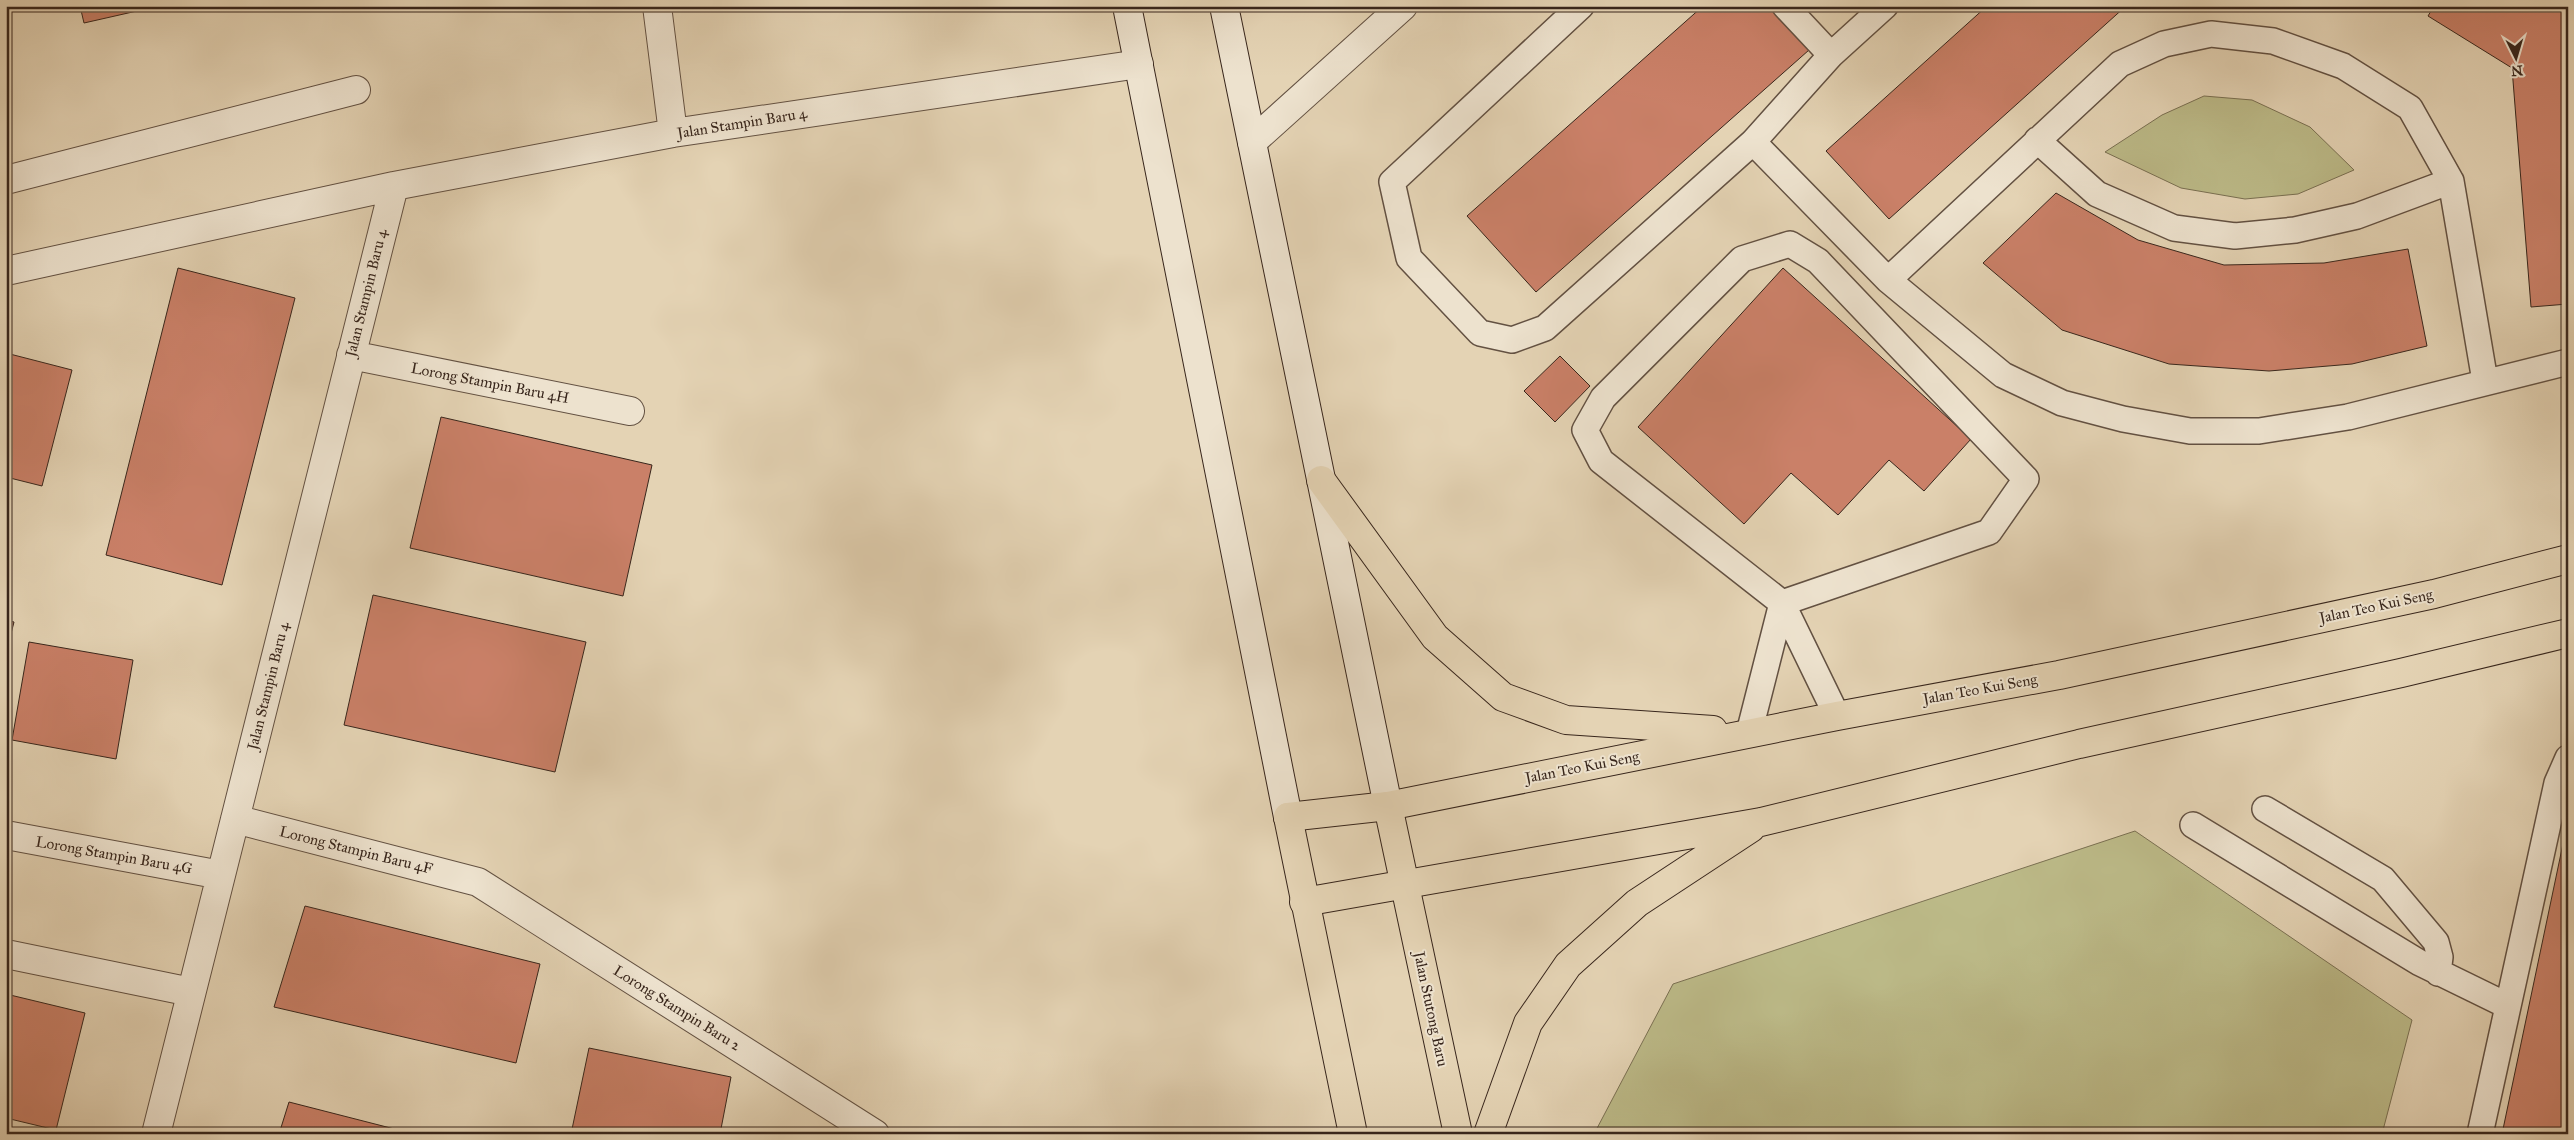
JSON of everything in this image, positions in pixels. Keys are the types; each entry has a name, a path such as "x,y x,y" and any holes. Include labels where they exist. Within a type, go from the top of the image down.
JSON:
{"main road":[{"path":"1321,480 1435,636 1503,697 1566,720 1749,733"},
{"name":"Jalan Teo Kui Seng","path":"1388,806 1749,733 2069,673 2434,594 2568,559"},
{"path":"1304,902 1761,822 2079,744 2401,673 2568,633"},
{"path":"1353,1134 1288,817 1388,806"},
{"name":"Jalan Stutong Baru","path":"1388,806 1458,1134"},
{"path":"1488,1134 1528,1024 1568,965 1637,903 1761,822"}],"street":[{"path":"657,6 673,134"},
{"path":"1127,6 1288,817"},
{"path":"1224,6 1388,806"},
{"path":"1252,142 1403,6"},
{"name":"Jalan Stampin Baru 4","path":"156,1134 350,355 394,186 673,134 1139,64"},
{"path":"6,180 356,90"},
{"path":"6,271 394,186"},
{"name":"Lorong Stampin Baru 4H","path":"350,355 630,411"},
{"name":"Lorong Stampin Baru 4F","path":"235,819 478,882"},
{"name":"Lorong Stampin Baru 4G","path":"6,835 221,875"},
{"name":"Lorong Stampin Baru 2","path":"478,882 875,1134"},
{"path":"6,954 191,992"}],"lane":[{"path":"1581,6 1392,182 1409,258 1480,333 1512,340 1545,328 1753,142 1831,55 1885,6"},
{"path":"1785,6 1831,55"},
{"path":"1888,280 2120,64 2164,44 2211,34 2273,41 2343,66 2410,108 2451,181 2484,381"},
{"path":"2037,140 2096,194 2174,228 2234,236 2295,230 2357,216 2451,181"},
{"path":"1753,142 1888,280 2003,374 2062,403 2123,419 2180,430 2259,431 2348,417 2484,381 2568,362"},
{"path":"1782,603 1989,532 2026,479 1818,261 1790,244 1742,259 1603,398 1585,430 1601,461 1782,603 1837,716"},
{"path":"1749,733 1782,603"},
{"path":"2480,1134 2557,783 2568,758"},
{"path":"2264,809 2383,879 2436,942 2439,950 2438,972"},
{"path":"2192,824 2438,972 2508,1006"}],"shaded area":[{"path":"2204,96 2252,100 2310,127 2354,170 2298,194 2245,199 2181,188 2105,152 2162,115"},
{"path":"2135,831 2412,1020 2382,1134 1594,1134 1673,984"}],"building":[{"path":"80,6 159,6 84,23"},
{"path":"1703,6 1770,6 1809,50 1536,292 1467,216"},
{"path":"1987,6 2126,6 1889,219 1826,151"},
{"path":"2434,6 2568,6 2568,304 2531,307 2512,68 2428,16"},
{"path":"2056,193 2138,240 2224,265 2324,263 2408,249 2427,346 2352,364 2269,371 2169,364 2062,330 1983,263"},
{"path":"178,268 295,298 222,585 106,555"},
{"path":"1783,268 1971,439 1924,491 1889,460 1838,515 1791,473 1744,524 1638,427"},
{"path":"6,353 72,370 42,486 6,477"},
{"path":"1560,356 1590,386 1555,422 1524,391"},
{"path":"441,417 652,465 623,596 410,548"},
{"path":"373,595 586,642 555,772 344,725"},
{"path":"6,620 14,622 6,653"},
{"path":"29,642 133,660 116,759 12,740"},
{"path":"2568,820 2568,1134 2502,1134"},
{"path":"305,906 540,964 516,1063 274,1007"},
{"path":"6,994 85,1013 56,1130 6,1118"},
{"path":"589,1048 731,1077 720,1134 571,1134"},
{"path":"289,1102 414,1134 279,1134"}]}
